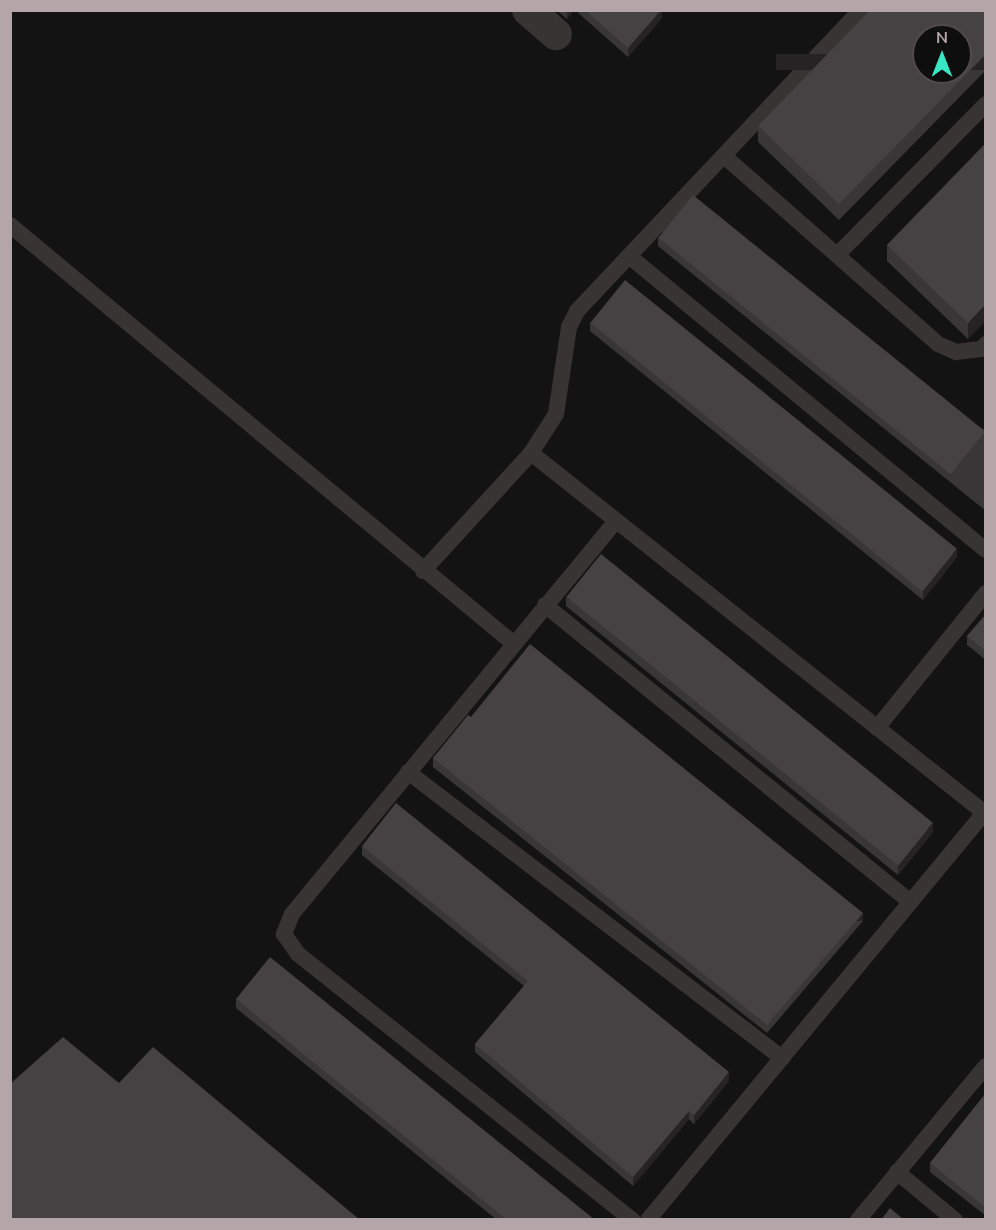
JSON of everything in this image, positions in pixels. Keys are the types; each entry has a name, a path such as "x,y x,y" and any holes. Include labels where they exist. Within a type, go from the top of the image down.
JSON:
{"street":[{"path":"528,10 556,34"}],"lane":[{"path":"423,571 531,453 556,414 568,327 577,311 861,10"},
{"path":"837,255 986,104"},
{"path":"724,156 938,344 956,352 981,349 986,345"},
{"path":"10,225 423,571 513,643"},
{"path":"629,256 986,550"},
{"path":"531,453 985,814 648,1220"},
{"path":"616,521 513,643 292,914 284,934 298,954 633,1220"},
{"path":"878,728 986,594"},
{"path":"545,605 911,902"},
{"path":"408,772 782,1058"},
{"path":"858,1220 986,1066"},
{"path":"897,1172 955,1220"}],"building":[{"path":"585,10 661,10 628,48"},
{"path":"870,10 986,10 986,54 972,68 972,24 912,24 912,84 957,84 839,204 758,126"},
{"path":"986,143 986,304 968,323 887,245"},
{"path":"693,195 985,432 951,474 658,238"},
{"path":"625,280 957,549 922,591 590,323"},
{"path":"601,554 933,823 898,865 566,597"},
{"path":"986,614 986,651 967,636"},
{"path":"530,644 863,913 767,1025 433,758 468,715 471,717"},
{"path":"396,803 729,1072 694,1115 689,1111 633,1177 475,1044 528,981 362,846"},
{"path":"270,957 595,1220 507,1220 236,999"},
{"path":"63,1037 119,1083 153,1047 360,1220 10,1220 10,1084"},
{"path":"986,1093 986,1208 930,1163"},
{"path":"890,1208 904,1220 881,1220"}]}
